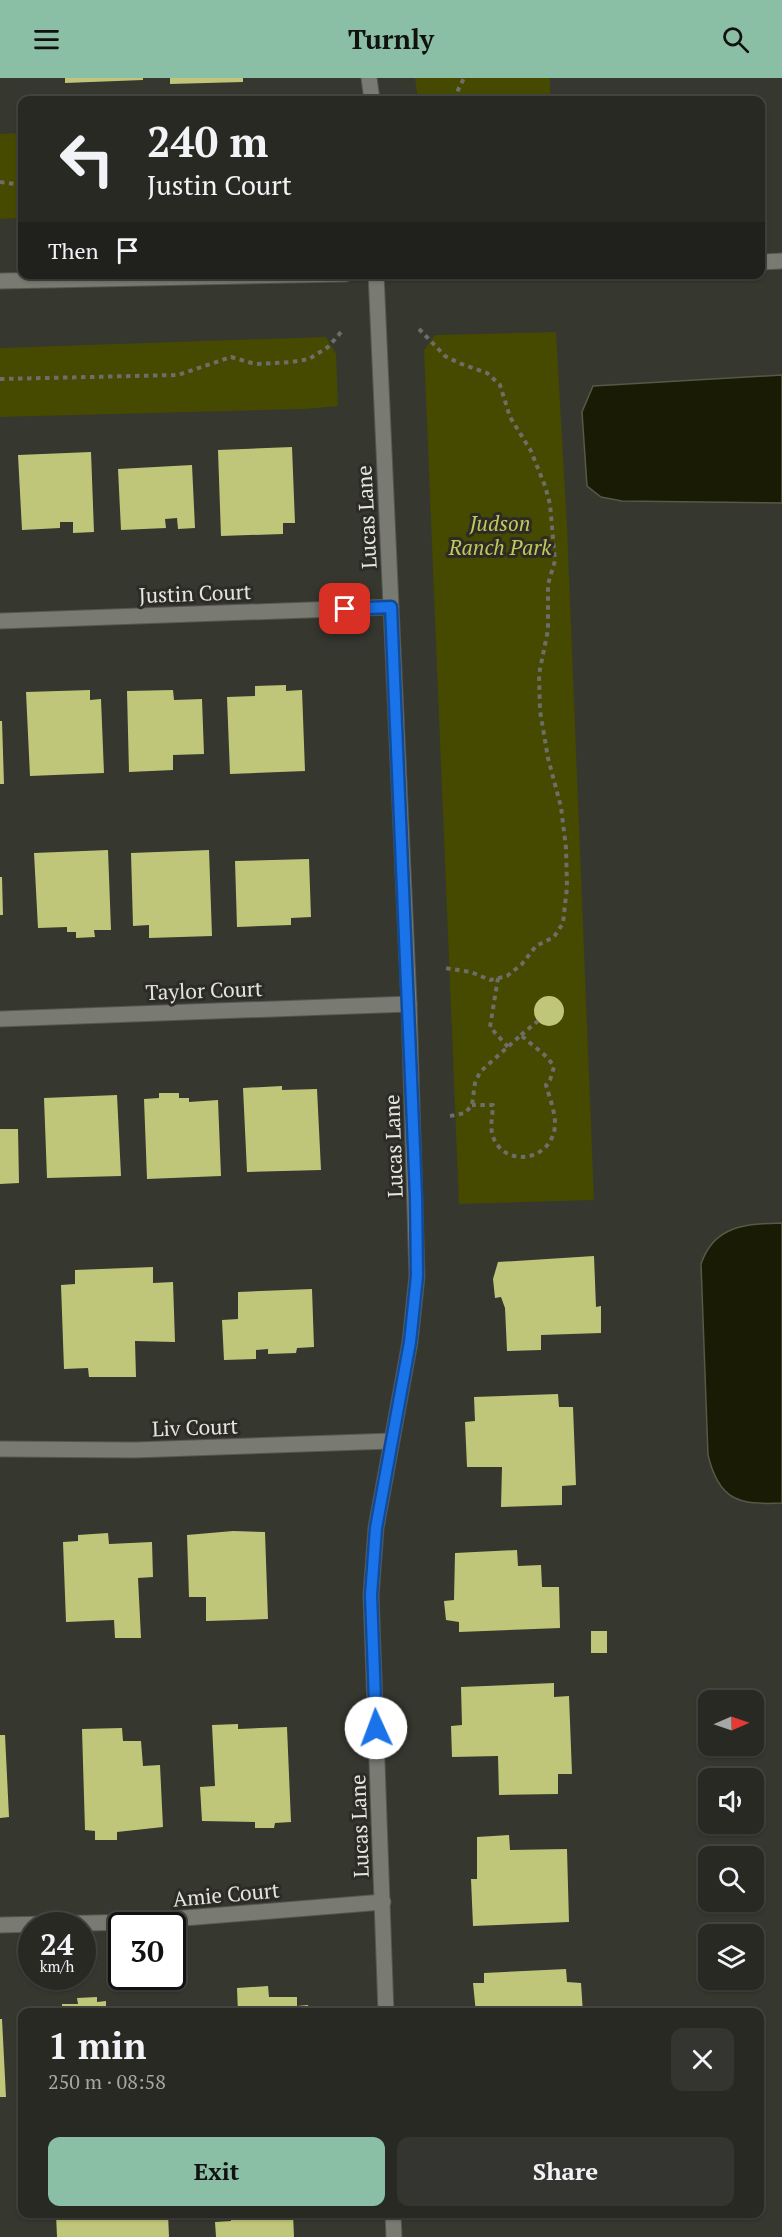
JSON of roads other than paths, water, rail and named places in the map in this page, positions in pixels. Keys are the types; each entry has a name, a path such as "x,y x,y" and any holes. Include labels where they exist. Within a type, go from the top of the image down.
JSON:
{"street":[{"path":"369,78 371,96"},
{"path":"765,262 782,261"},
{"path":"0,281 99,279"},
{"name":"Lucas Lane","path":"376,279 409,1004 417,1276 410,1342 376,1528 371,1595 386,2008"},
{"name":"Justin Court","path":"0,621 391,607"},
{"name":"Taylor Court","path":"0,1019 409,1004"},
{"name":"Liv Court","path":"0,1449 135,1450 391,1441"},
{"name":"Amie Court","path":"0,1925 135,1923 382,1902"},
{"path":"393,2218 394,2237"}],"park label":[{"name":"Judson Ranch Park","path":"500,535"}]}
